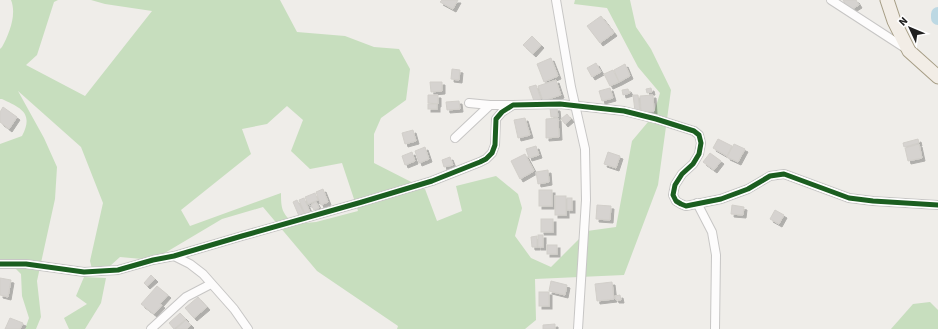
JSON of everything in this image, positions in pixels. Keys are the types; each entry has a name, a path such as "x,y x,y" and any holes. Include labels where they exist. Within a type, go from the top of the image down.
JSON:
{"main road":[{"path":"886,0 894,21 909,51 938,77"}],"street":[{"path":"556,0 575,107 585,149 586,200 578,329"},
{"path":"831,0 909,51"},
{"path":"469,103 490,105 560,104 635,113 694,131 699,135 701,143 699,154 693,164 682,174 675,185 673,195 676,201 686,206 734,195 770,176 784,174 849,198 873,201 938,204"},
{"path":"456,138 490,105"},
{"path":"0,264 26,264 84,272 118,270 153,260 174,256 432,181 480,162 492,153 495,145 496,119 502,112 513,105"},
{"path":"697,203 712,232 716,255 715,329"},
{"path":"174,256 190,264 203,274 234,309 244,328"},
{"path":"151,329 186,297 212,284"}],"green space":[{"path":"11,0 58,0 54,2 37,55 26,65 85,96 152,11 105,4 91,0 280,0 297,32 345,36 374,47 399,49 410,69 406,100 381,118 374,134 374,163 425,189 437,221 462,211 456,186 496,176 518,194 522,208 515,236 531,258 551,267 587,231 616,227 632,141 653,116 660,93 638,67 607,8 574,4 575,0 630,0 636,27 651,49 671,90 658,185 624,275 535,279 536,320 525,329 397,329 398,326 317,271 263,207 222,219 153,260 120,257 110,266 92,269 90,261 103,203 81,147 18,91 44,138 57,167 55,199 37,281 41,317 36,329 25,329 29,318 22,296 21,274 11,264 0,264 0,144 22,136 27,122 24,112 15,105 0,99 0,49 10,30 13,18 13,6","holes":["287,106 303,120 291,151 310,169 342,163 358,211 316,222 294,224 283,210 281,193 190,226 181,210 251,154 242,129 267,124"]},
{"path":"84,277 106,278 101,303 85,329 69,329 64,318 87,304 76,296"},
{"path":"930,302 938,310 938,329 891,329 913,304"}],"building":[{"path":"442,0 458,0 453,9 440,2"},
{"path":"843,0 856,0 859,5 849,11"},
{"path":"601,16 614,33 600,43 587,26"},
{"path":"532,36 541,45 533,54 523,45"},
{"path":"551,58 558,76 544,82 537,64"},
{"path":"596,63 601,72 592,77 587,68"},
{"path":"625,64 630,76 619,82 614,70"},
{"path":"452,69 460,70 459,80 451,79"},
{"path":"613,70 619,82 610,86 604,74"},
{"path":"556,80 561,95 543,101 538,86"},
{"path":"430,82 442,82 442,91 431,92"},
{"path":"536,85 541,99 534,101 529,87"},
{"path":"610,88 613,98 602,101 599,91"},
{"path":"651,88 652,92 647,93 646,89"},
{"path":"628,89 630,93 623,95 622,90"},
{"path":"428,95 438,95 438,104 428,103"},
{"path":"633,95 638,95 640,111 635,111"},
{"path":"653,95 654,111 641,112 640,96"},
{"path":"459,101 460,109 447,110 446,102"},
{"path":"428,104 437,104 437,109 428,109"},
{"path":"3,107 17,117 9,129 0,122 0,112"},
{"path":"550,108 557,108 558,117 551,117"},
{"path":"567,114 571,119 565,124 561,119"},
{"path":"525,118 530,135 518,138 514,120"},
{"path":"558,118 559,137 546,138 546,119"},
{"path":"413,130 416,141 405,144 402,133"},
{"path":"718,139 732,146 727,156 713,148"},
{"path":"918,139 919,143 904,147 903,143"},
{"path":"734,144 745,149 738,162 727,157"},
{"path":"919,144 922,158 908,161 905,148"},
{"path":"536,146 539,155 529,158 526,149"},
{"path":"425,147 429,159 419,163 415,151"},
{"path":"412,152 415,161 405,165 402,156"},
{"path":"608,152 620,156 616,168 604,164"},
{"path":"710,153 721,161 714,170 703,162"},
{"path":"525,154 534,171 520,179 511,161"},
{"path":"450,157 453,165 444,167 442,160"},
{"path":"548,170 549,182 538,184 536,172"},
{"path":"323,189 328,202 321,205 316,192"},
{"path":"539,190 552,190 552,206 539,206"},
{"path":"315,193 318,200 308,204 305,197"},
{"path":"555,196 566,196 566,215 555,215"},
{"path":"304,198 310,212 305,214 299,200"},
{"path":"567,198 572,198 572,210 567,210"},
{"path":"297,200 304,213 299,216 293,202"},
{"path":"316,202 319,208 314,210 311,205"},
{"path":"597,205 611,206 610,220 596,219"},
{"path":"732,205 744,207 743,215 731,214"},
{"path":"775,210 784,215 779,224 770,219"},
{"path":"541,219 553,219 553,232 541,232"},
{"path":"538,235 543,235 543,247 538,247"},
{"path":"537,236 537,247 532,247 531,237"},
{"path":"547,245 557,245 557,254 547,254"},
{"path":"151,275 155,279 147,286 144,283"},
{"path":"0,278 11,280 8,297 0,295"},
{"path":"551,281 567,285 565,295 549,291"},
{"path":"612,282 614,299 597,301 595,284"},
{"path":"157,286 168,295 154,314 141,304"},
{"path":"539,292 549,292 549,306 539,306"},
{"path":"620,295 621,300 616,300 615,296"},
{"path":"198,297 207,307 194,318 185,308"},
{"path":"180,313 186,319 174,329 169,323"},
{"path":"10,318 23,323 20,329 5,329"},
{"path":"186,320 191,325 187,329 176,329"},
{"path":"555,324 555,329 543,329 543,325"}],"cycle path":[{"path":"0,264 26,264 84,272 118,270 153,260 174,256 432,181 486,159 492,153 495,145 496,119 502,112 513,105 560,104 624,111 694,131 699,135 701,143 699,154 693,164 682,174 675,185 673,195 676,201 686,206 721,199 748,189 770,176 784,174 849,198 938,205"}]}
